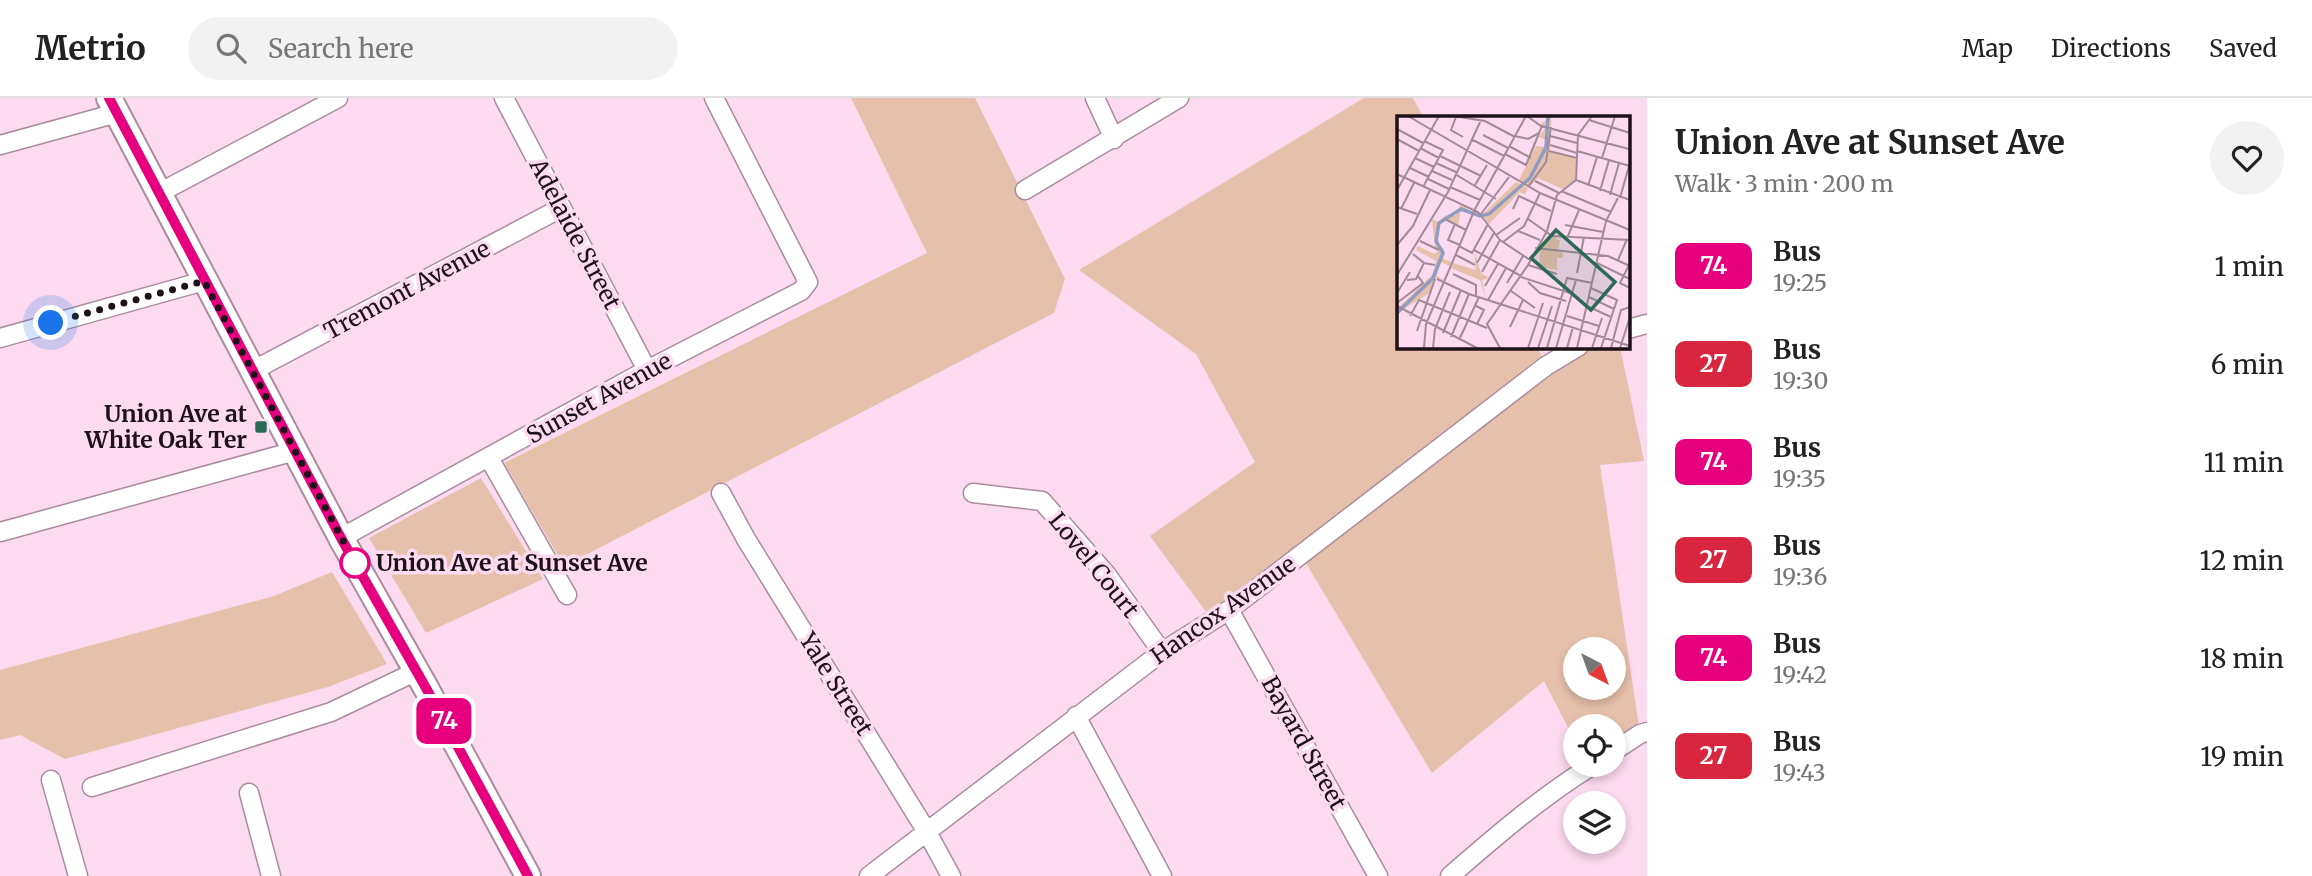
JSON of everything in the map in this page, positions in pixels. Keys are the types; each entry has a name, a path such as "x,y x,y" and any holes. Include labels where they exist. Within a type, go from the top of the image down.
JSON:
{"street":[{"path":"159,193 338,98"},
{"name":"Sunset Avenue","path":"341,538 647,370 801,291 808,282 714,98"},
{"path":"1095,98 1114,139"},
{"path":"1025,190 1180,98"},
{"name":"Adelaide Street","path":"512,100 561,208 647,370"},
{"path":"0,145 113,105 341,538 417,671 528,876"},
{"name":"Tremont Avenue","path":"252,371 561,208"},
{"path":"0,338 204,281"},
{"path":"1630,328 1647,324"},
{"name":"Hancox Avenue","path":"869,876 1076,716 1162,652 1230,610 1546,366 1576,348"},
{"path":"0,532 295,451"},
{"path":"489,458 567,595"},
{"name":"Yale Street","path":"721,493 746,539 927,832 951,876"},
{"name":"Lovel Court","path":"973,493 1042,501 1107,575 1162,652"},
{"name":"Bayard Street","path":"1230,610 1378,876"},
{"path":"92,787 331,712 417,671"},
{"path":"1076,716 1161,876"},
{"path":"1626,743 1647,732"},
{"path":"1450,876 1521,814 1573,777"},
{"path":"51,780 78,876"},
{"path":"248,793 271,876"}],"shaded area":[{"path":"851,98 975,98 1065,279 1054,313 564,566 504,463 927,253"},
{"path":"1364,98 1413,98 1422,116 1397,116 1397,348 1538,348 1547,366 1577,348 1620,348 1644,461 1600,465 1626,637 1563,637 1563,700 1626,700 1626,640 1640,734 1626,743 1626,714 1563,714 1563,718 1544,681 1432,773 1301,555 1212,620 1150,536 1255,462 1196,354 1079,270"},
{"path":"481,478 543,579 426,633 369,538"},
{"path":"332,572 387,664 328,687 65,759 20,735 0,740 0,670 274,596"}],"bus line":[{"name":"74","path":"109,98 341,538 528,876"}],"place":[{"name":"Union Ave at White Oak Ter","path":"261,427"},
{"name":"Union Ave at Sunset Ave","path":"355,563"}],"route":[{"path":"51,323 204,281 355,563"}]}
